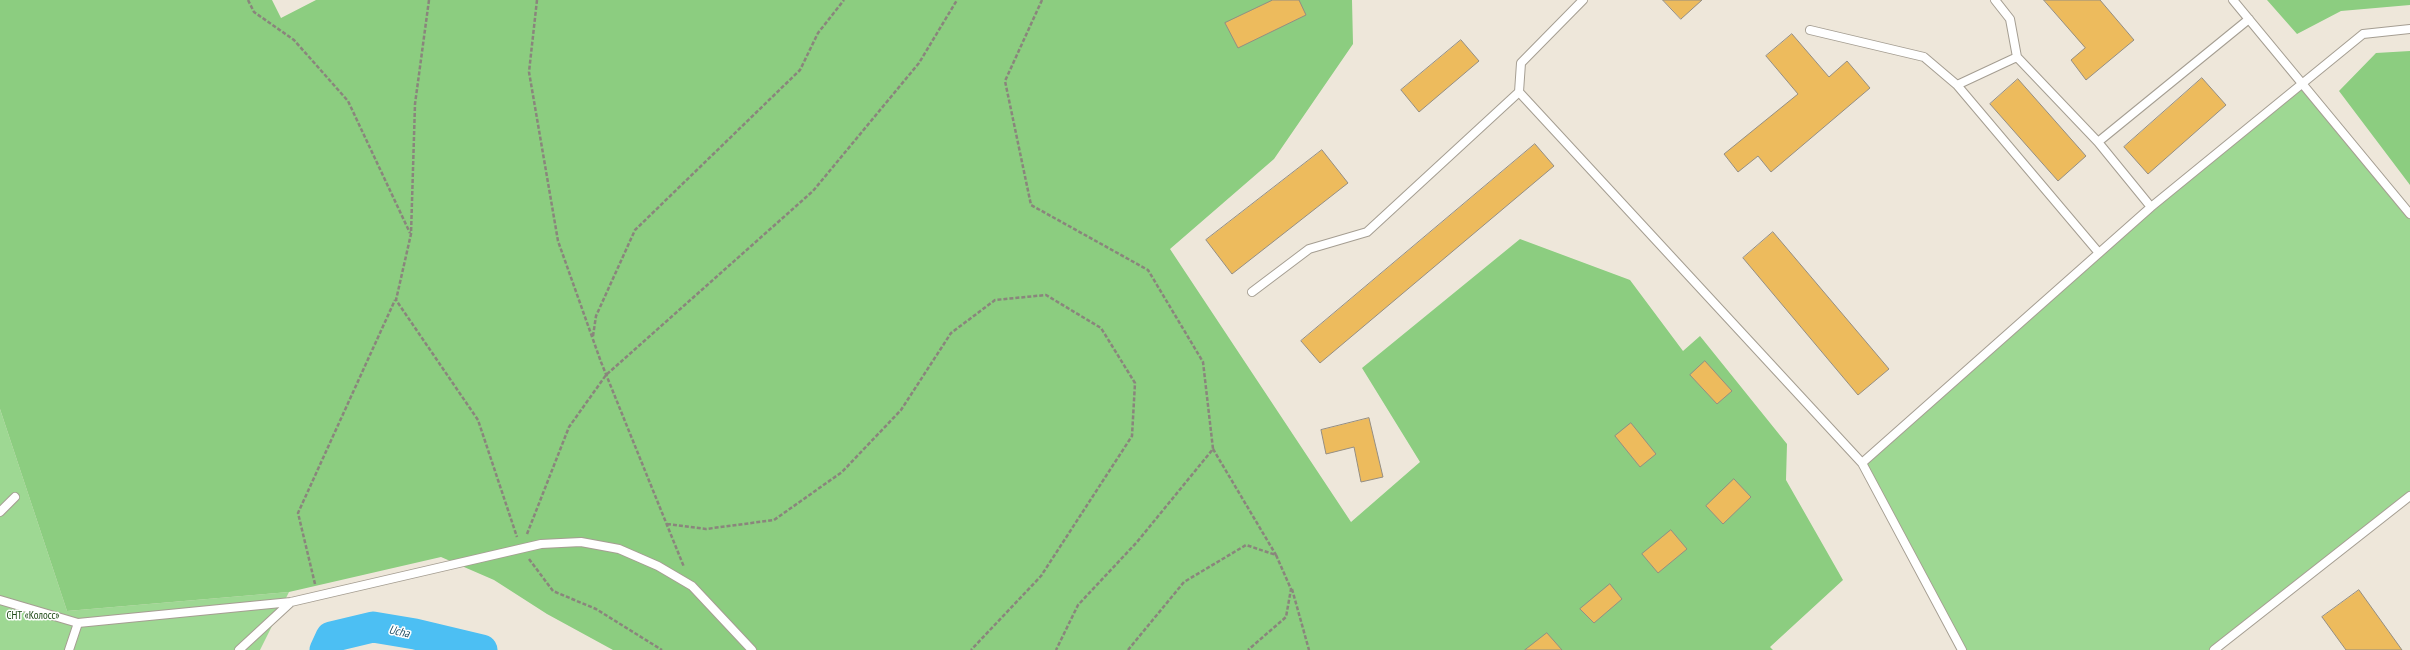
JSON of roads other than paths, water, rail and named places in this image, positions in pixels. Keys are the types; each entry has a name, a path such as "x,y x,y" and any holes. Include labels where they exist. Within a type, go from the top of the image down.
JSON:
{"lane":[{"path":"1252,292 1309,249 1367,232 1519,92 1521,63 1583,0"},
{"path":"1995,0 2010,19 2017,57 2098,142 2151,207"},
{"path":"2233,0 2300,84 2410,214"},
{"path":"2098,142 2249,19"},
{"path":"1862,463 2151,207 2363,34 2410,29"},
{"path":"1810,30 1924,57 1957,85 2099,253"},
{"path":"1957,85 2017,57"},
{"path":"1519,92 1862,463 1962,650"},
{"path":"2214,650 2410,496"},
{"path":"0,512 15,497"},
{"path":"0,600 78,623 291,602 541,544 580,542 619,549 658,566 692,586 752,650"},
{"path":"239,650 291,602"},
{"path":"69,650 78,623"}],"waterway":[{"name":"Ucha","path":"325,650 331,637 373,627 415,634 482,650"}],"park label":[{"name":"СНТ «Колосс»","path":"33,616"}]}
